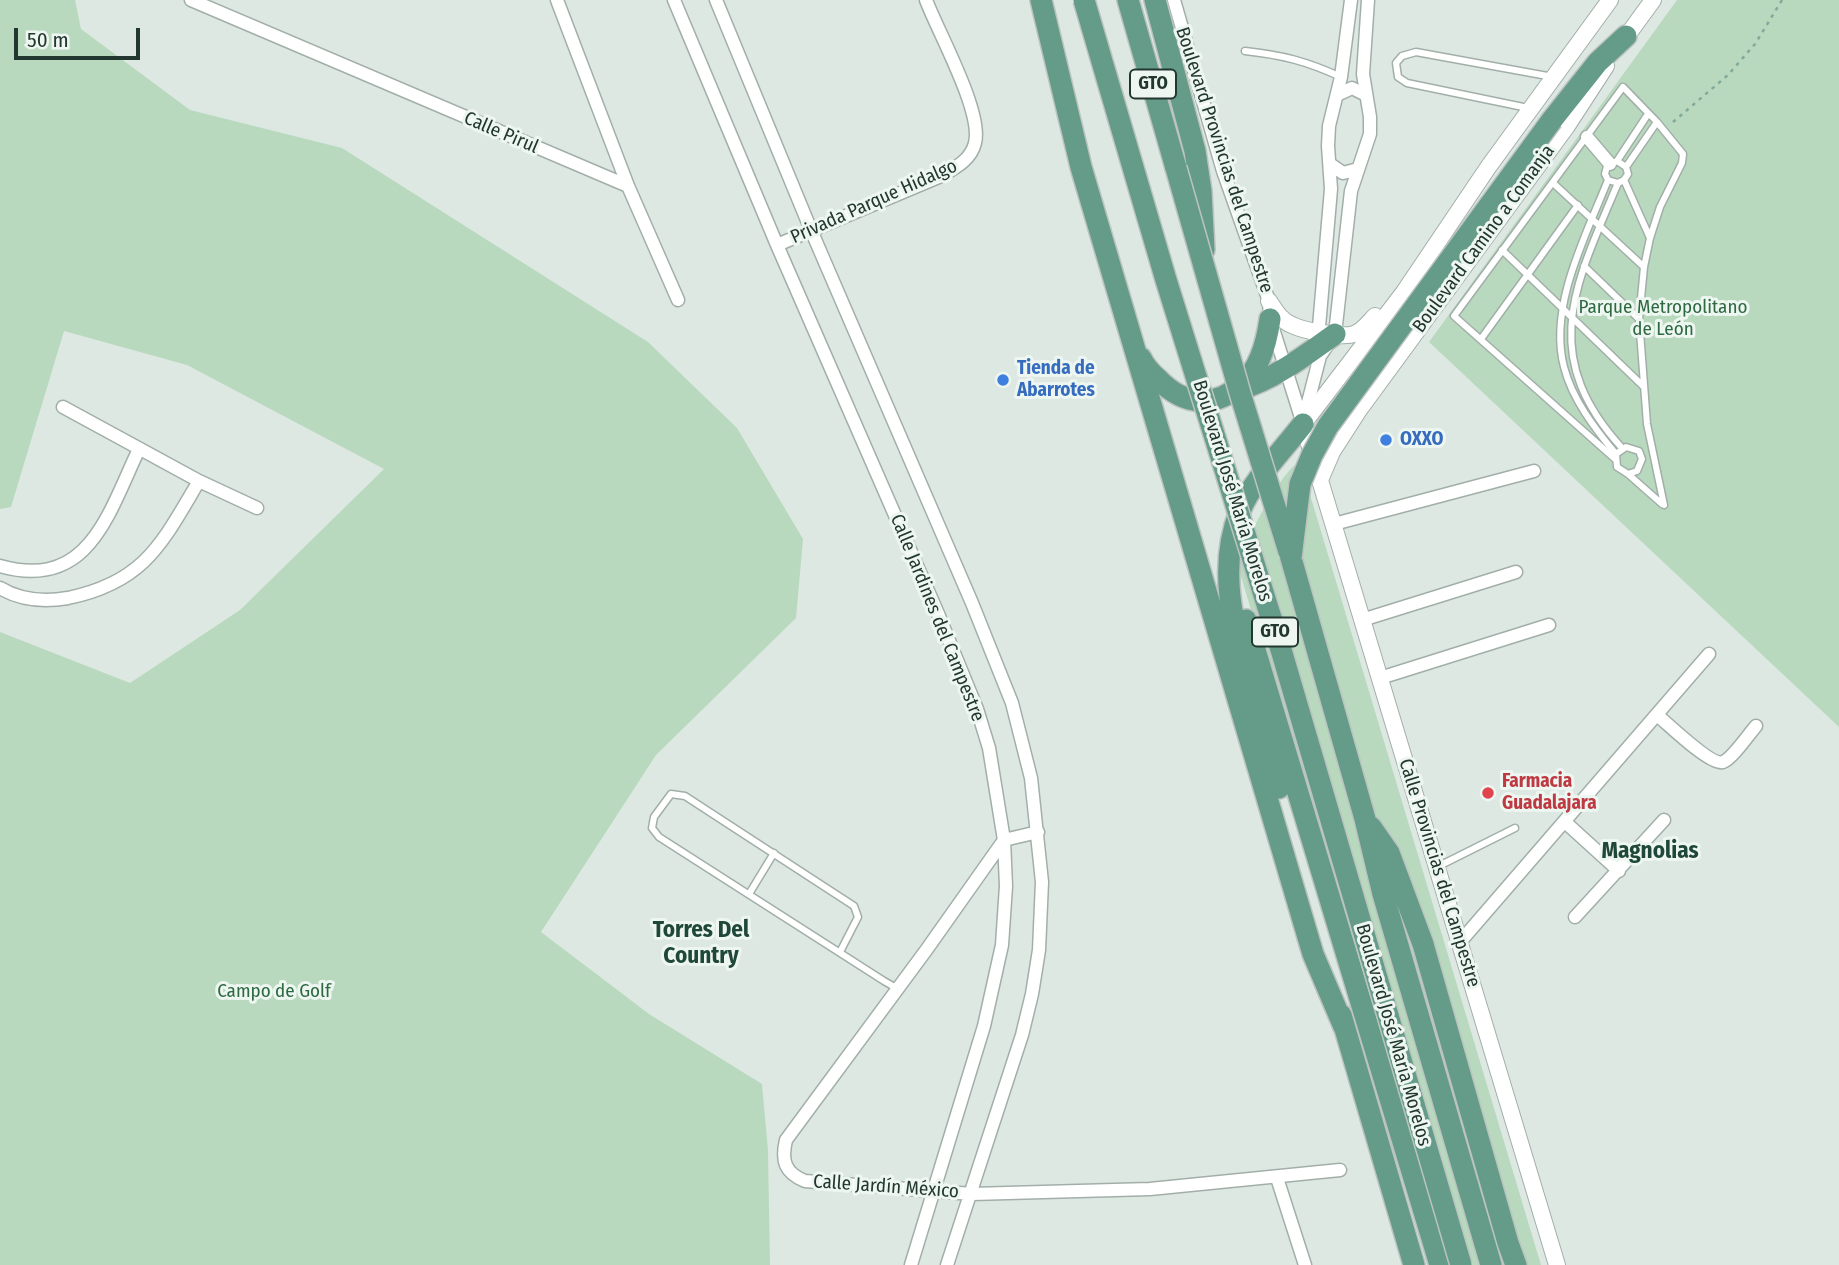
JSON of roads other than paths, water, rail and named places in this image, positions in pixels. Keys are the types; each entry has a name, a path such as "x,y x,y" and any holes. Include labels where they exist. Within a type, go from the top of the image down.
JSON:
{"main road":[{"path":"1041,0 1081,167 1130,334 1313,954 1344,1027"},
{"name":"Boulevard José María Morelos","path":"1083,0 1166,280 1282,653 1461,1265"},
{"name":"Boulevard José María Morelos","path":"1128,0 1240,393 1291,558 1365,819 1383,894 1492,1265"},
{"path":"1155,0 1195,151 1207,276"},
{"path":"1291,558 1300,484 1328,426 1552,120 1598,62 1626,36"},
{"path":"1226,394 1245,382 1252,370 1264,345 1270,310"},
{"path":"1130,334 1143,363 1176,396 1189,401 1207,401 1252,386 1323,342"},
{"path":"1303,424 1240,508 1230,540 1229,604 1344,1027 1413,1265"},
{"path":"1228,561 1440,1265"},
{"path":"1365,819 1389,853 1406,893 1516,1265"}],"street":[{"name":"Calle Pirul","path":"191,0 628,186"},
{"path":"557,0 628,186 678,300"},
{"name":"Calle Jardines del Campestre","path":"674,0 777,245 939,616 977,709 989,748 1004,840 1006,886 1002,945 993,991 911,1265"},
{"name":"Calle Jardines del Campestre","path":"716,0 972,603 1012,703 1031,778 1042,882 1039,950 1032,994 1022,1035 947,1265"},
{"name":"Privada Parque Hidalgo","path":"777,245 941,176 965,160 973,150 976,134 973,114 926,0"},
{"name":"Boulevard Provincias del Campestre","path":"1174,0 1223,171 1270,310 1284,368 1320,480"},
{"path":"1323,342 1331,189 1329,126 1341,77 1351,0"},
{"path":"1303,424 1323,342 1351,191 1370,134 1363,74 1368,0"},
{"name":"Boulevard Camino a Comanja","path":"1303,424 1404,292 1610,0"},
{"name":"Boulevard Camino a Comanja","path":"1320,480 1332,452 1359,410 1559,137 1653,0"},
{"path":"1337,94 1352,88 1366,95"},
{"path":"1587,137 1613,163"},
{"path":"1330,164 1343,173 1358,169"},
{"path":"1270,310 1323,342 1354,334 1404,292"},
{"path":"64,407 199,481 257,508"},
{"path":"0,566 33,572 58,568 75,559 88,546 106,518 139,449"},
{"path":"1334,524 1534,471"},
{"name":"Calle Provincias del Campestre","path":"1320,480 1557,1265"},
{"path":"0,588 26,598 61,599 90,592 119,580 140,565 166,537 199,481"},
{"path":"1362,620 1516,572"},
{"path":"1380,678 1549,625"},
{"path":"1460,943 1709,654"},
{"path":"1657,715 1717,762 1723,762 1730,757 1756,726"},
{"path":"1575,917 1664,820"},
{"path":"1565,822 1619,871"},
{"path":"1004,840 1038,832"},
{"name":"Calle Jardín México","path":"1004,840 786,1140 783,1158 791,1173 805,1181 972,1194 1150,1189 1340,1170"},
{"path":"1277,1178 1305,1265"}],"lane":[{"path":"1245,51 1284,55 1341,77"},
{"path":"1531,109 1407,83 1398,77 1396,63 1402,56 1416,52 1555,77"},
{"path":"1616,456 1454,316 1623,87 1657,122 1683,154 1682,163 1660,207 1650,238 1639,318 1643,386 1664,505 1617,467 1616,456 1585,412 1564,367 1560,330 1576,261 1608,180 1606,170 1648,114"},
{"path":"1626,167 1657,122"},
{"path":"1613,163 1626,167"},
{"path":"1622,448 1597,418 1574,369 1570,344 1571,316 1584,266 1621,182 1628,174 1626,167"},
{"path":"1608,180 1621,182"},
{"path":"1621,182 1650,238"},
{"path":"1553,183 1644,268"},
{"path":"1481,339 1577,205"},
{"path":"1502,250 1643,386"},
{"path":"1584,266 1639,318"},
{"path":"1639,451 1651,443"},
{"path":"1616,456 1622,448 1631,447 1639,451"},
{"path":"1628,474 1637,471 1642,464 1639,451"},
{"path":"840,952 858,917 854,906 678,793 670,794 654,817 652,828 659,837 898,989"},
{"path":"1437,867 1515,828"},
{"path":"749,894 774,853"}],"place":[{"name":"Tienda de Abarrotes","path":"1003,380"},
{"name":"OXXO","path":"1386,440"},
{"name":"Farmacia Guadalajara","path":"1488,793"}],"district":[{"name":"Magnolias","path":"1650,852"},
{"name":"Torres Del Country","path":"701,944"}],"park label":[{"name":"Parque Metropolitano de León","path":"1663,319"},
{"name":"Campo de Golf","path":"274,992"}]}
